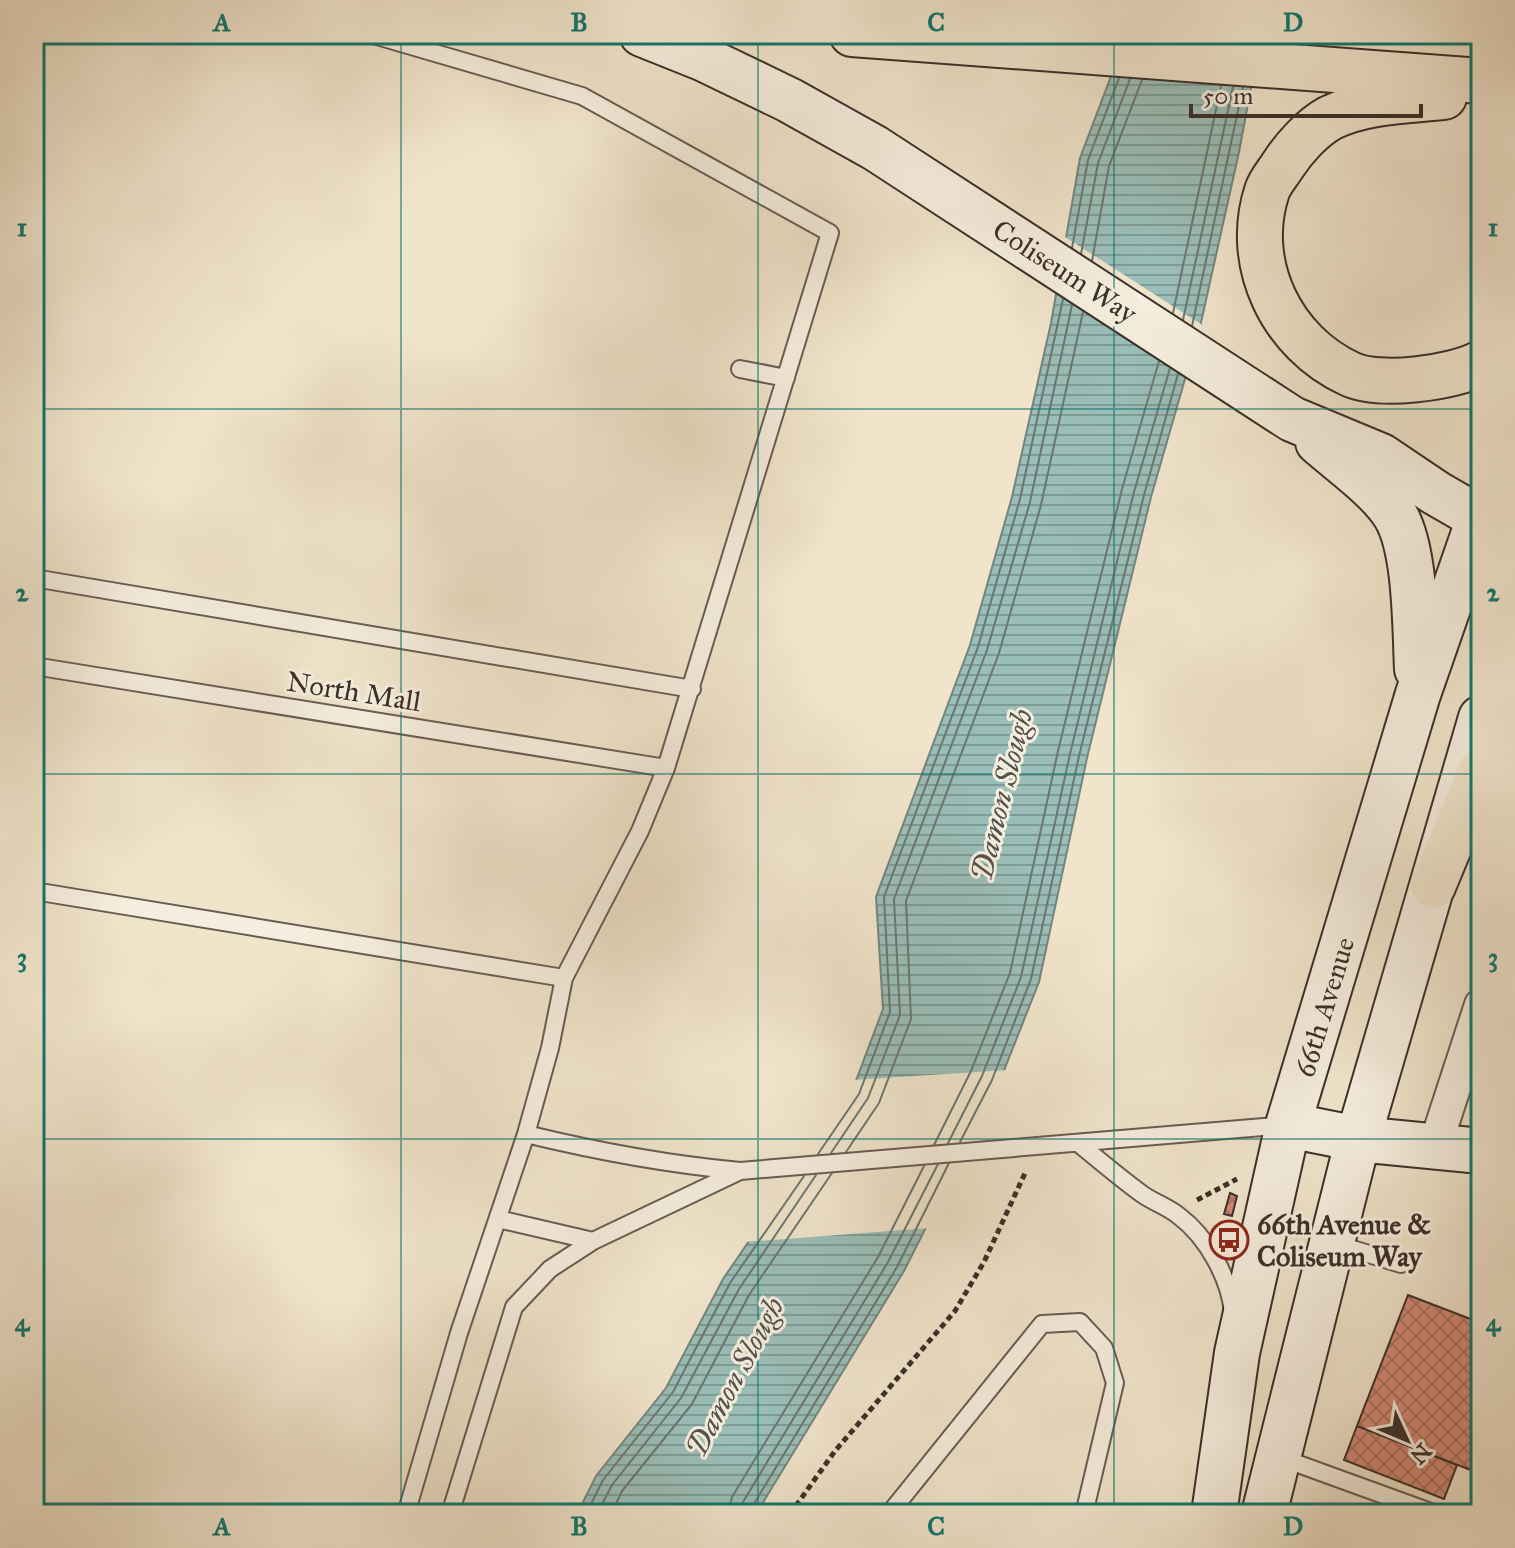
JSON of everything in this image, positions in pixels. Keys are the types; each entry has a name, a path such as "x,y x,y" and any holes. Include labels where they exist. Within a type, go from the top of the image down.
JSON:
{"highway":[{"path":"852,34 1481,81"},
{"path":"1481,94 1373,104 1329,118 1294,148 1268,190 1260,235 1264,279 1285,321 1314,353 1353,376 1401,381 1450,375 1481,363"},
{"path":"1433,886 1481,770"}],"street":[{"name":"Coliseum Way","path":"642,34 702,58 789,100 875,148 1292,419 1381,456 1480,517"},
{"path":"1292,419 1361,479 1393,512 1405,533 1414,613 1418,694"},
{"name":"66th Avenue","path":"1214,1514 1237,1353 1288,1125 1418,694 1480,517"},
{"path":"1264,1514 1358,1139 1481,718"},
{"path":"1435,1146 1481,1005"},
{"path":"1288,1125 1358,1139 1481,1151"}],"lane":[{"path":"370,34 582,96 830,233 666,768 640,831 564,978 550,1048 526,1134 459,1333 406,1514"},
{"path":"740,369 786,378"},
{"path":"34,578 692,689"},
{"name":"North Mall","path":"34,666 666,768"},
{"path":"34,891 564,978"},
{"path":"526,1134 611,1155 682,1166 747,1170 1288,1125"},
{"path":"1078,1143 1145,1196 1181,1217 1199,1235 1215,1258 1232,1301 1237,1353"},
{"path":"450,1514 514,1307 550,1269 593,1241 747,1170"},
{"path":"498,1219 593,1241"},
{"path":"1332,1243 1401,1264"},
{"path":"889,1514 1042,1324 1080,1322 1104,1348 1115,1383 1084,1514"},
{"path":"1278,1457 1436,1514"}],"path":[{"path":"790,1514 835,1451 955,1311 984,1262 1030,1148"},
{"path":"1191,1205 1241,1177"}],"water":[{"name":"Damon Slough","path":"1127,34 1261,34 1239,152 1200,327 1151,497 1087,758 1039,982 999,1083 904,1271 756,1514 577,1514 596,1476 666,1388 723,1279 852,1091 883,1009 876,897 970,645 1012,497 1051,323 1080,158"}],"pier":[{"path":"1062,235 1204,326 1191,374 1053,285"},
{"path":"1008,1070 930,1228 744,1242 852,1080"}],"building":[{"path":"1230,1193 1237,1196 1232,1216 1224,1214"},
{"path":"1408,1295 1481,1323 1481,1474 1357,1426"},
{"path":"1357,1426 1457,1465 1444,1499 1344,1460"}],"place":[{"name":"66th Avenue & Coliseum Way","path":"1229,1240"}]}
